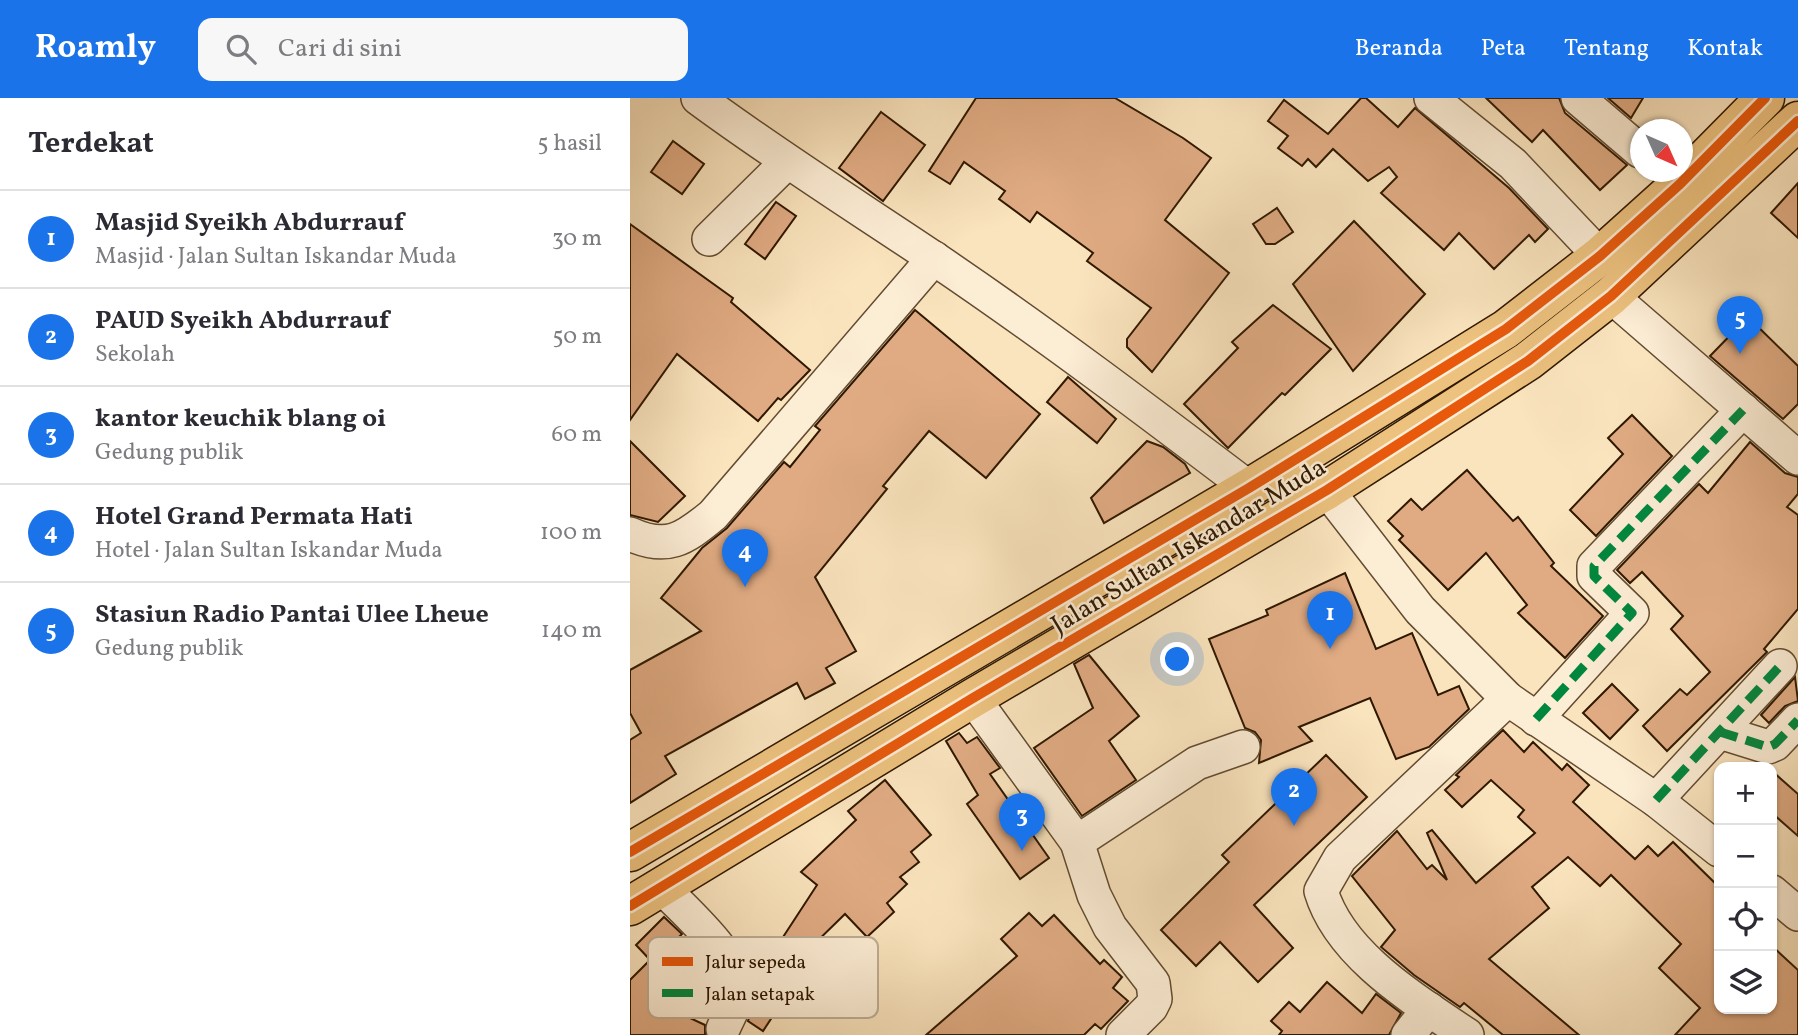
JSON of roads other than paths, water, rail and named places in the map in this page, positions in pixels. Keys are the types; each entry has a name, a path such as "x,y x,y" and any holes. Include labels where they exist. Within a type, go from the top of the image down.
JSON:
{"highway":[{"name":"Jalan Sultan Iskandar Muda","path":"1693,160 1765,98"},
{"name":"Jalan Sultan Iskandar Muda","path":"630,906 973,698 1327,490 1528,361 1611,296 1798,121"},
{"name":"Jalan Sultan Iskandar Muda","path":"630,852 1249,488 1506,330 1600,256 1668,182"}],"street":[{"path":"698,98 786,163 934,258 1072,354 1249,488"},
{"path":"1431,98 1513,164 1600,256"},
{"path":"1578,98 1630,142"},
{"path":"709,239 786,163"},
{"path":"630,534 655,544 668,542 691,534 713,515 934,258"},
{"path":"1611,296 1798,458"},
{"path":"1536,719 1632,613 1594,576 1594,565 1743,410"},
{"path":"1327,490 1420,610 1508,699 1656,800 1714,846"},
{"path":"1656,800 1780,666"},
{"path":"973,698 1077,842 1094,895 1110,927 1153,983 1156,991 1151,1007 1123,1035"},
{"path":"1467,1035 1419,1022 1351,946 1333,921 1321,891 1340,858 1508,699"},
{"path":"1720,732 1768,747 1798,720"},
{"path":"1077,842 1197,764 1243,747"},
{"path":"662,887 708,937"},
{"path":"1777,896 1798,914"},
{"path":"723,1029 727,1018"}],"place":[{"name":"Stasiun Radio Pantai Ulee Lheue","path":"1740,354"},
{"name":"Hotel Grand Permata Hati","path":"745,587"},
{"name":"Masjid Syeikh Abdurrauf","path":"1330,649"},
{"name":"PAUD Syeikh Abdurrauf","path":"1294,826"},
{"name":"kantor keuchik blang oi","path":"1022,851"}]}
